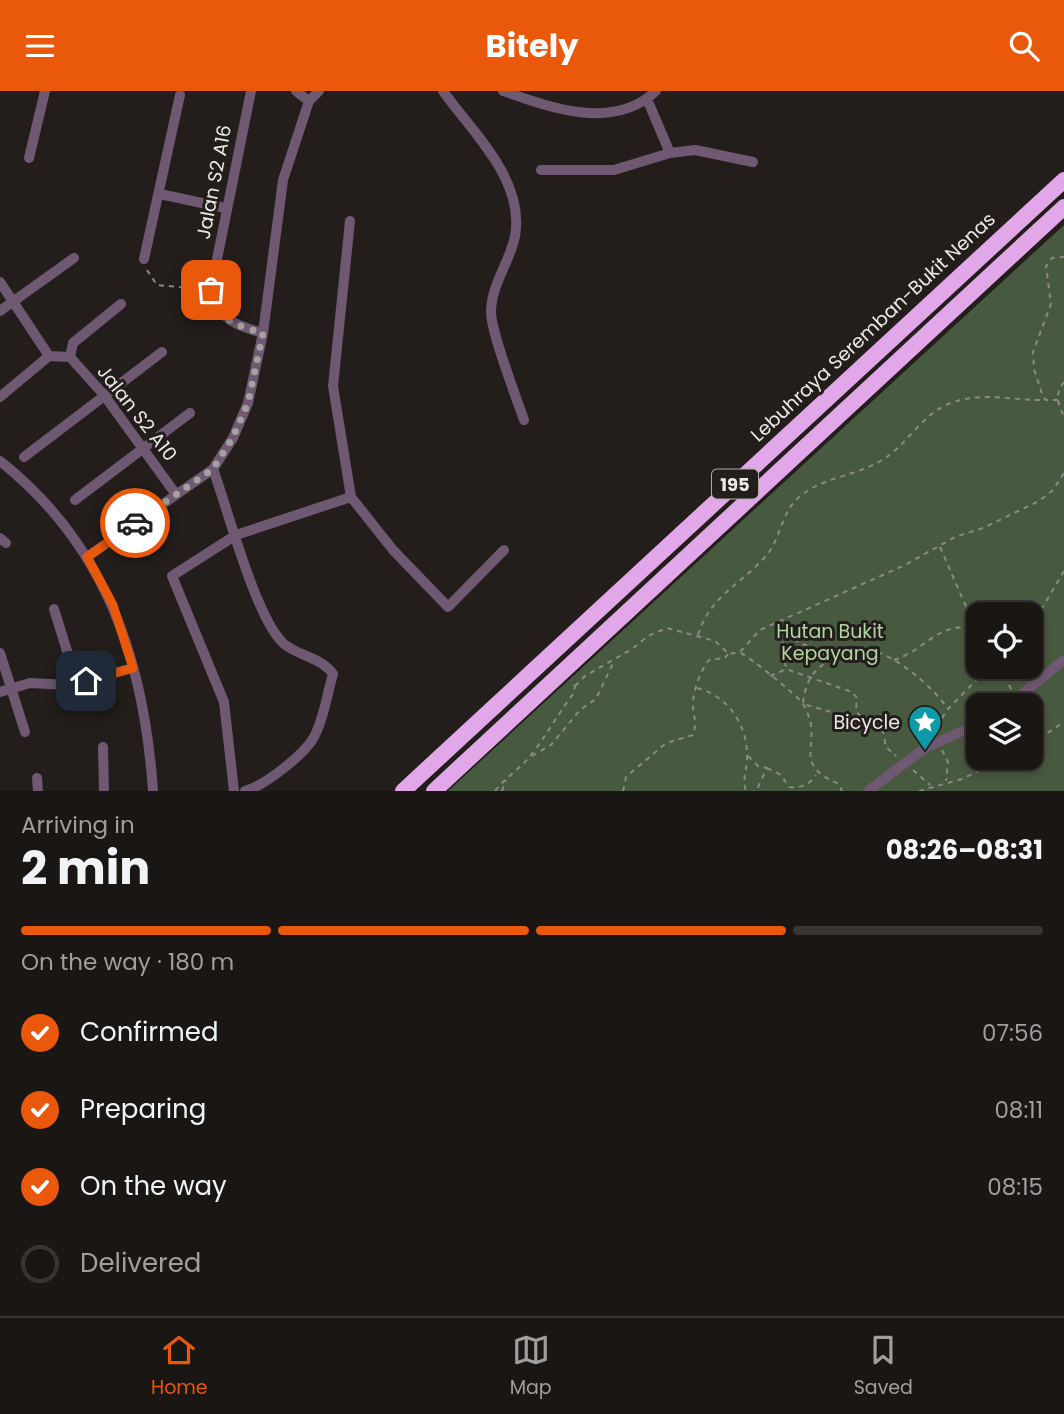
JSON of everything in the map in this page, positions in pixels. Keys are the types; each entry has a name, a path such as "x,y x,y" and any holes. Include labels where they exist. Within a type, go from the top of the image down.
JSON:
{"highway":[{"name":"Lebuhraya Seremban-Bukit Nenas","path":"403,791 1064,180"},
{"name":"195","path":"434,791 1064,207"}],"street":[{"path":"29,158 45,91"},
{"name":"Jalan S2 A16","path":"211,290 225,208 251,91"},
{"path":"296,91 309,101"},
{"path":"87,557 213,469 233,437 248,403 263,333 283,180 309,101 319,91"},
{"path":"443,91 509,183 515,211 515,235 495,289 491,314 524,420"},
{"path":"503,91 545,106 609,115 647,99 656,91"},
{"path":"144,259 180,95"},
{"path":"647,99 670,153"},
{"path":"541,170 614,170 670,153 705,150 753,162"},
{"path":"160,194 225,208"},
{"path":"350,221 333,386 351,497 393,550 448,607 504,550"},
{"path":"0,311 74,258"},
{"path":"0,282 49,356 0,397"},
{"path":"211,290 218,312 237,326 263,333"},
{"path":"70,357 73,343 121,304"},
{"path":"24,457 162,352"},
{"name":"Jalan S2 A10","path":"49,356 70,357 104,395 175,493"},
{"path":"75,500 190,413"},
{"path":"0,477 4,464 54,512 87,557 113,605 143,705 153,791"},
{"path":"213,469 260,609 284,643 328,667 333,674 315,735 309,744 260,787 245,791"},
{"path":"234,791 224,702 173,576 236,535 351,497"},
{"path":"54,609 93,704"},
{"path":"0,653 25,732"},
{"path":"1023,693 1064,660"},
{"path":"0,692 30,683 82,682 133,668"},
{"path":"868,791 925,748 966,730"},
{"path":"103,747 104,791"},
{"path":"37,778 38,791"}],"path":[{"path":"1046,400 1034,369 1033,352 1051,304 1046,266 1052,258 1064,257"},
{"path":"144,259 148,273 157,285 211,290"},
{"path":"1064,382 1058,390 1058,400 1064,417"},
{"path":"698,635 703,617 720,596 751,572 772,547 792,505 803,495 828,481 865,471 890,455 944,405 965,398 992,395 1058,400"},
{"path":"623,791 626,777 666,743 693,735 698,721 692,704 696,687 709,660 740,652 760,630 955,537 984,528 1040,501 1053,490 1064,473"},
{"path":"940,546 966,611"},
{"path":"1043,607 1064,571"},
{"path":"780,621 784,635 786,669"},
{"path":"893,660 913,654 934,636 956,625 966,627"},
{"path":"530,757 575,685 648,636 667,628 715,641 729,654"},
{"path":"784,635 833,659"},
{"path":"803,704 816,667 868,649 893,660 934,688 948,709"},
{"path":"740,652 769,677 786,687 803,704 814,738 812,764 817,774 839,783 842,791"},
{"path":"495,791 507,775 551,745 580,710 596,699 615,660"},
{"path":"769,677 786,669 852,692 857,698 856,711 864,721"},
{"path":"550,684 565,679 572,680 575,685"},
{"path":"925,748 933,729 948,709 977,679"},
{"path":"696,687 710,691 725,702 740,720 748,755 743,783 746,791"},
{"path":"803,704 881,727 886,734 888,751 907,761 931,786"},
{"path":"1043,736 1064,722"},
{"path":"939,743 948,762 946,782"},
{"path":"748,755 758,766 780,775 788,789 799,788 811,782 817,774"},
{"path":"752,791 758,787 767,768"},
{"path":"919,791 962,779 980,770"},
{"path":"502,791 507,775"}],"green space":[{"name":"Hutan Bukit Kepayang","path":"1064,225 1064,791 448,791"}],"way so far":[{"path":"135,523 213,469 233,437 248,403 263,333 237,326 218,312 210,294 211,290"}],"place":[{"name":"Bicycle","path":"925,752"}],"route":[{"path":"86,681 133,668 106,588 87,557 135,523"}]}
